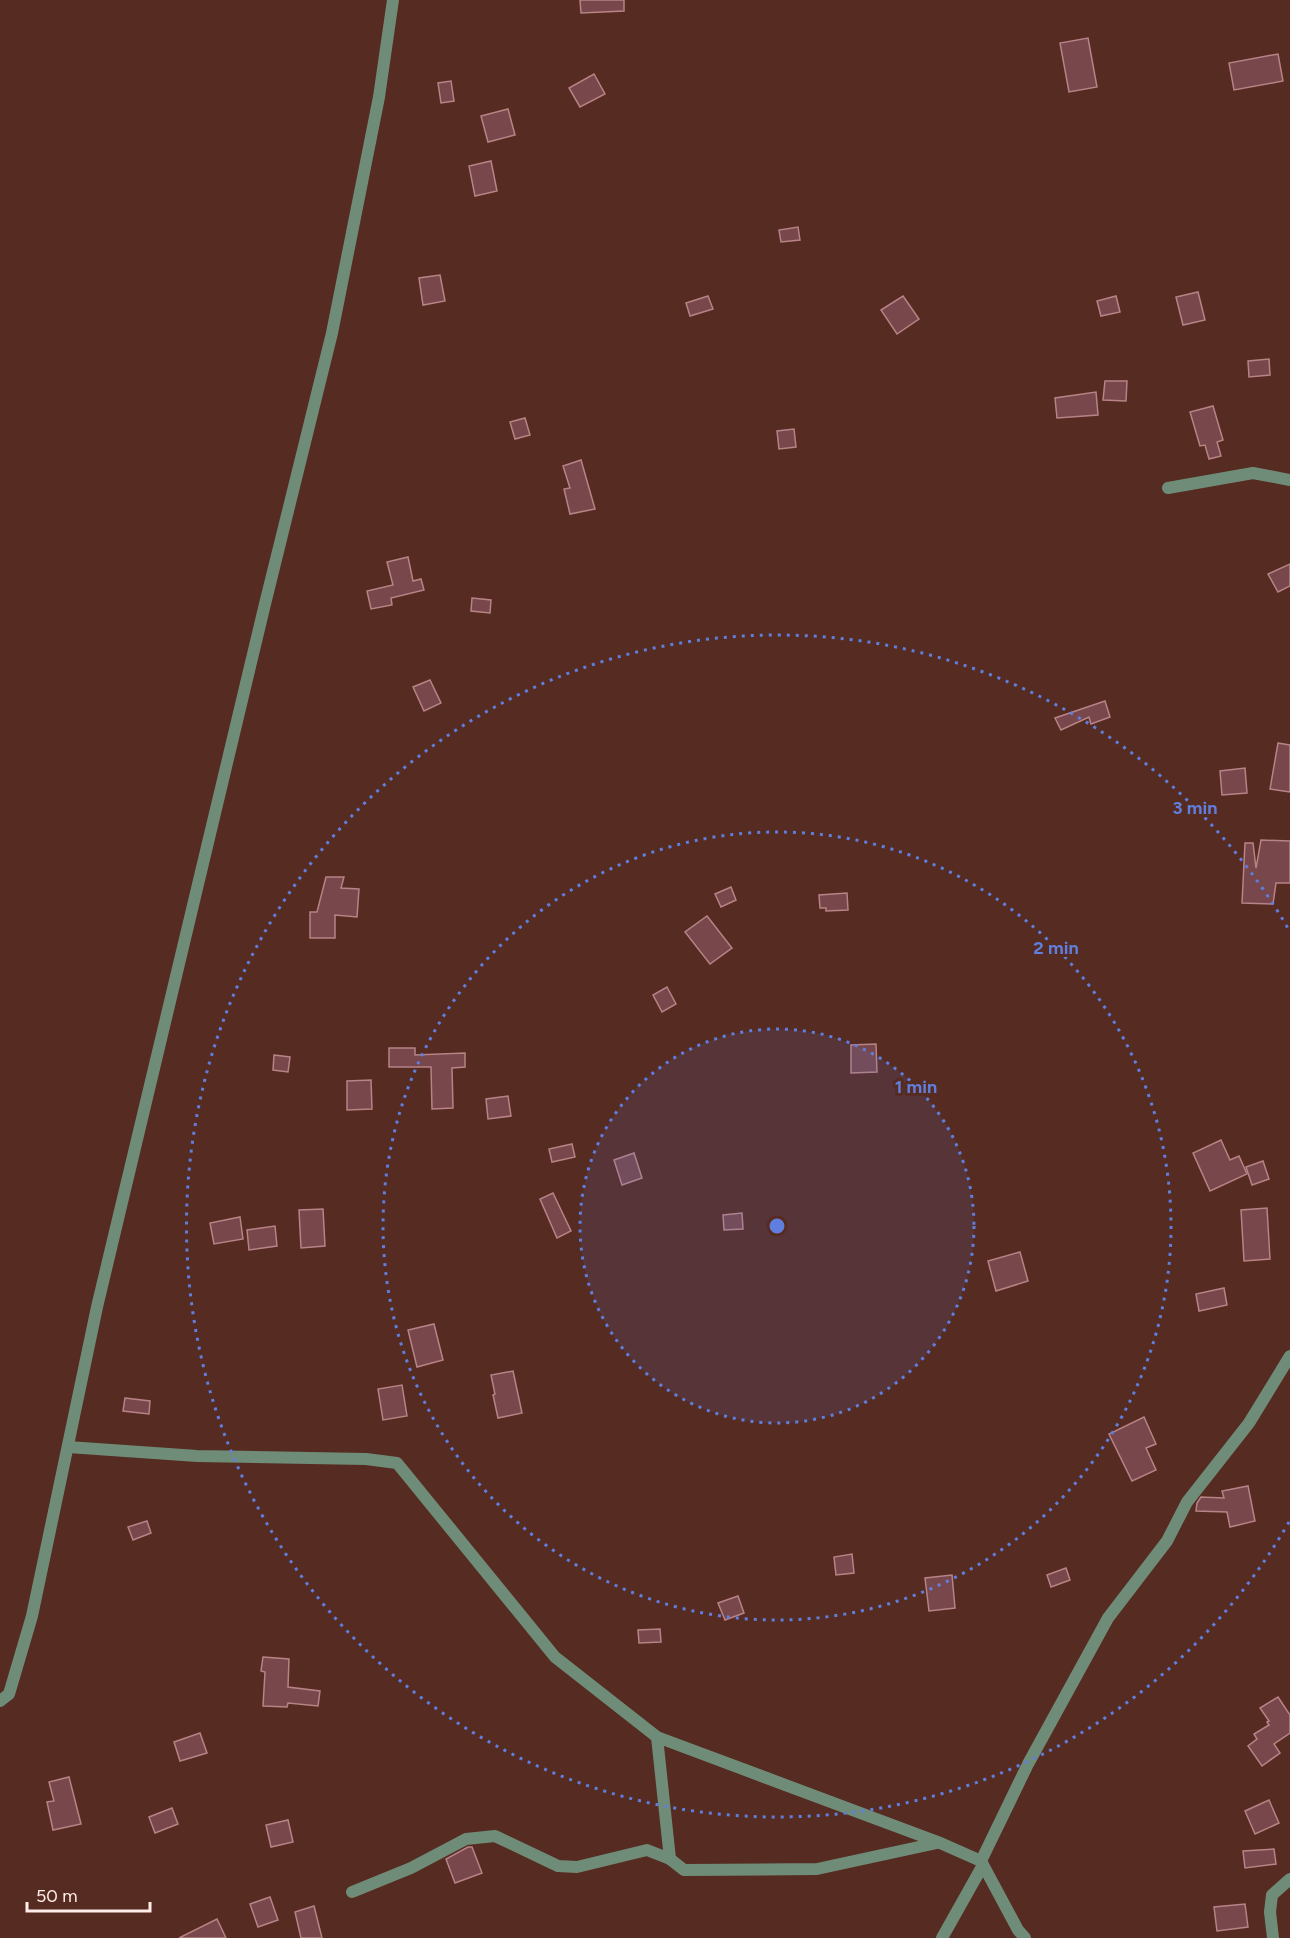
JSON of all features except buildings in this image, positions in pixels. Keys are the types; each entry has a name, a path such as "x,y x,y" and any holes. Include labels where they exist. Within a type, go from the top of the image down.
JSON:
{"street":[{"path":"0,1701 9,1694 32,1616 100,1295 267,592 332,333 379,97 393,0"},
{"path":"1168,488 1253,473 1290,480"},
{"path":"942,1938 982,1863 1028,1764 1107,1618 1167,1541 1187,1502 1250,1423 1290,1356"},
{"path":"68,1447 196,1456 366,1459 397,1463 555,1657 657,1737 938,1842 982,1863 1018,1930 1025,1938"},
{"path":"657,1737 670,1859"},
{"path":"352,1892 411,1868 465,1839 495,1836 558,1866 577,1867 647,1850 670,1859 684,1870 817,1869 938,1842"},
{"path":"1273,1938 1269,1912 1272,1895 1290,1879"}]}
